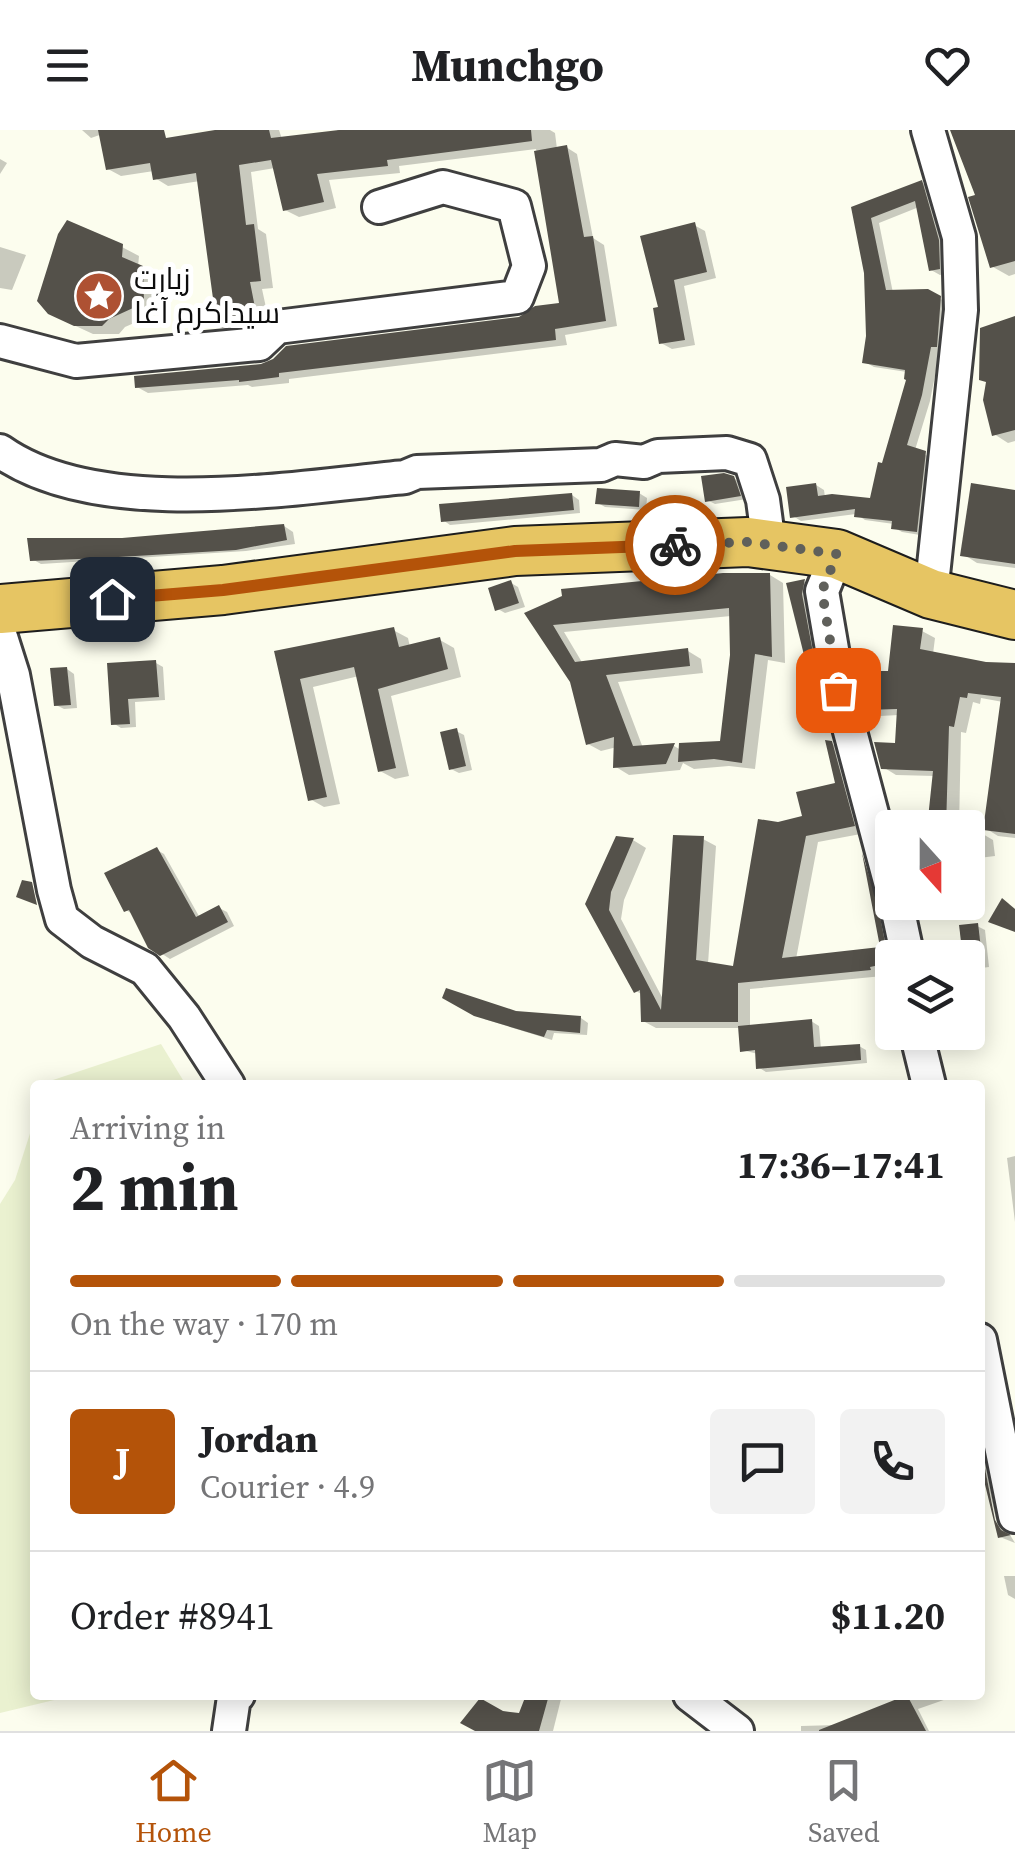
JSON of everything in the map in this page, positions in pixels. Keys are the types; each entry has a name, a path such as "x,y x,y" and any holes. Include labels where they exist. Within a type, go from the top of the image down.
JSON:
{"highway":[{"path":"0,609 223,590 515,551 748,542 837,554 931,594 1015,615"}],"street":[{"path":"928,130 959,237 961,310 931,594"},
{"path":"0,341 76,361 259,344 278,326 517,297 529,266 514,206 444,188 379,207"},
{"path":"0,452 14,462 92,488 209,496 404,477 417,472 601,464 615,459 644,462 658,456 727,453 750,460 763,500 769,544"},
{"path":"837,554 822,591 838,690 875,826"},
{"path":"0,634 13,675 62,919 92,942 145,969 184,1017 225,1080"},
{"path":"922,1050 928,1080"},
{"path":"985,1365 1015,1516"},
{"path":"229,1731 233,1700"},
{"path":"697,1700 737,1731"}],"green space":[{"path":"161,1044 183,1080 53,1080"},
{"path":"30,1134 30,1700 54,1700 0,1713 0,1204 15,1180"}],"building":[{"path":"98,130 164,130 166,138 215,130 269,130 271,138 339,130 531,130 532,141 387,160 388,166 317,174 324,202 283,211 271,160 239,165 246,225 254,224 261,281 250,282 257,318 250,325 217,328 196,173 153,180 150,163 106,170"},
{"path":"950,130 1015,130 1015,261 990,268 968,197 975,195"},
{"path":"567,145 584,237 593,236 606,321 555,329 556,340 279,373 279,377 239,382 135,388 134,376 261,364 286,346 519,317 535,306 559,303 534,151"},
{"path":"922,180 939,240 940,269 929,271 915,201 871,218 886,290 928,289 941,296 937,347 931,347 907,445 926,451 917,532 891,529 892,521 854,517 855,509 790,518 786,487 816,483 818,496 870,498 906,380 905,370 862,363 866,336 864,273 851,207"},
{"path":"67,220 123,244 122,257 143,266 144,303 102,326 74,326 48,314 37,301 58,234"},
{"path":"695,222 707,272 674,280 685,340 659,344 653,308 658,307 640,236"},
{"path":"1015,316 1015,430 992,436 983,400 986,382 979,380 980,328"},
{"path":"701,476 734,476 741,496 705,502"},
{"path":"971,483 1015,490 1015,564 960,556"},
{"path":"597,488 640,491 639,507 595,504"},
{"path":"572,493 574,510 441,522 439,504"},
{"path":"284,524 287,540 236,550 102,558 30,561 27,538 122,538"},
{"path":"723,573 770,573 772,657 755,654 742,763 714,759 678,762 679,743 720,741 730,655 729,608 553,625 575,662 688,648 690,666 606,675 633,746 675,743 666,764 613,768 614,737 586,745 570,682 524,613 562,596 561,589"},
{"path":"805,579 802,594 824,711 818,711 786,583"},
{"path":"511,580 519,603 495,611 488,588"},
{"path":"893,625 923,628 920,649 986,662 1015,663 1015,834 985,830 1001,697 968,693 967,698 960,697 954,727 949,726 947,810 929,810 933,771 881,769 874,742 895,743 897,709 865,710 864,671 888,671"},
{"path":"394,627 399,647 440,637 448,669 378,689 396,768 378,772 354,667 300,679 327,797 308,801 274,651"},
{"path":"156,660 159,697 128,699 130,724 111,725 107,663"},
{"path":"67,667 71,705 54,706 50,668"},
{"path":"457,728 466,766 449,770 440,732"},
{"path":"825,740 832,741 855,826 806,836 782,958 875,948 875,966 871,970 738,983 738,1022 641,1022 640,990 634,993 585,904 616,836 634,838 611,892 609,910 661,1010 673,835 704,836 696,960 733,966 758,819 778,822 802,816 796,792 835,783"},
{"path":"157,847 196,917 219,905 228,922 160,956 148,948 104,873"},
{"path":"862,853 875,895 875,920 881,920 885,940 879,940"},
{"path":"22,880 32,882 37,905 16,897"},
{"path":"1002,898 1015,909 1015,932 988,922"},
{"path":"978,923 980,940 961,940 959,925"},
{"path":"446,988 516,1011 581,1016 580,1033 547,1030 544,1037 474,1016 442,998"},
{"path":"812,1019 814,1047 860,1044 861,1060 756,1069 755,1050 740,1052 738,1026"},
{"path":"985,1469 995,1520 1001,1530 1011,1535 998,1538"},
{"path":"478,1700 519,1713 524,1700 548,1700 539,1731 475,1731 460,1723"},
{"path":"894,1700 910,1700 926,1731 819,1731"}],"way so far":[{"path":"675,545 748,542 837,554 822,591 838,690"}],"place":[{"name":"زیارت سیداکرم آغا","path":"99,296"}],"route":[{"path":"112,599 223,590 515,551 675,545"}]}
